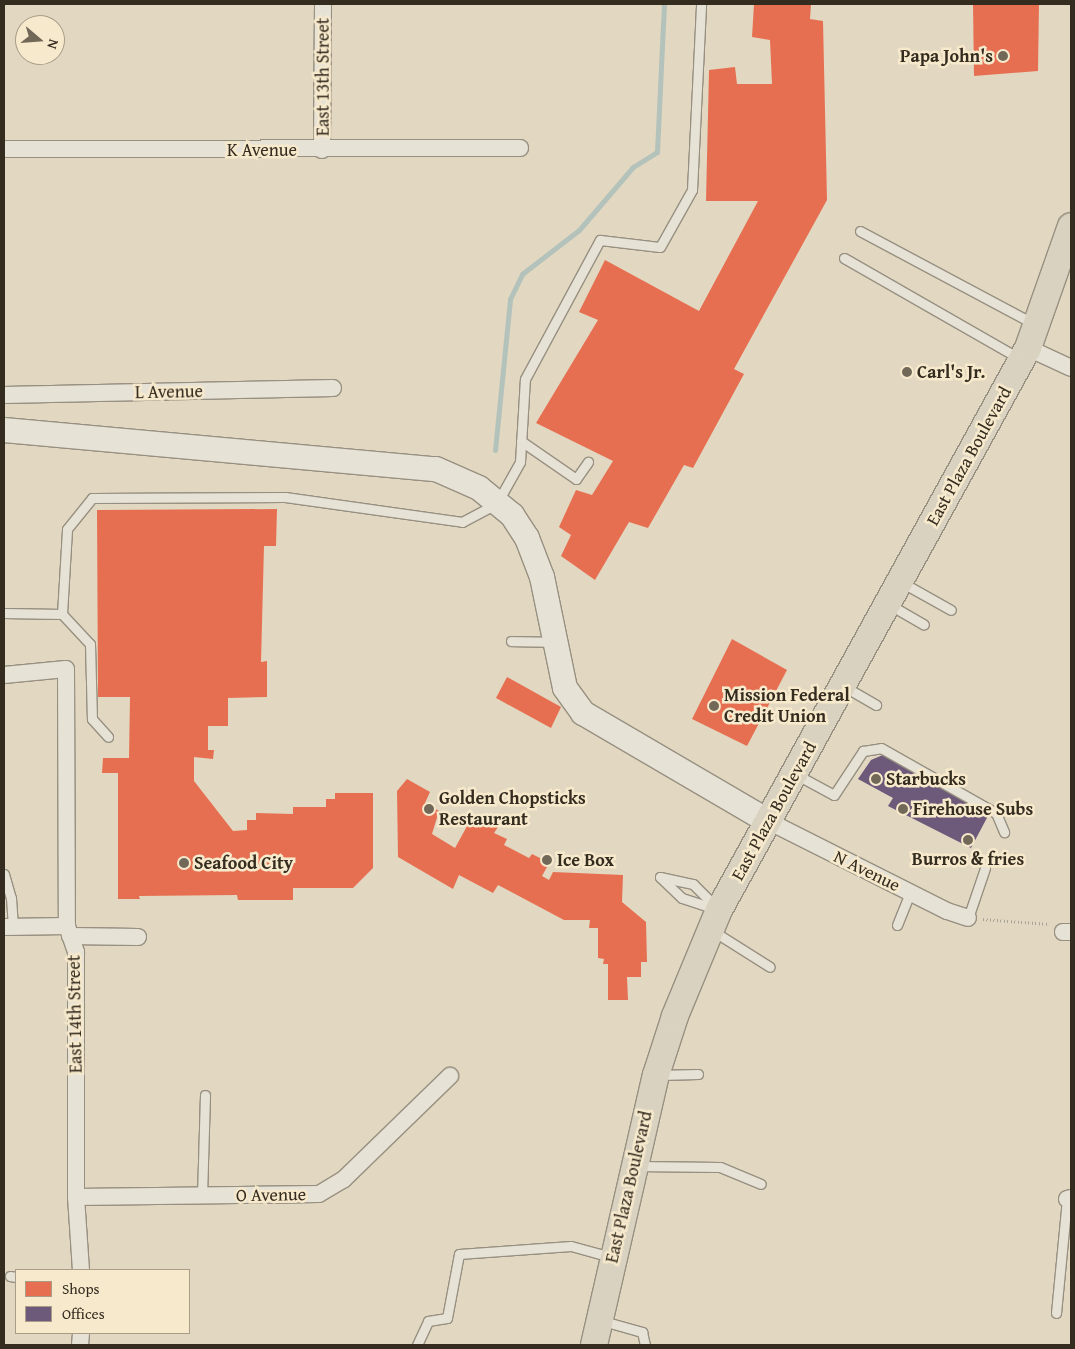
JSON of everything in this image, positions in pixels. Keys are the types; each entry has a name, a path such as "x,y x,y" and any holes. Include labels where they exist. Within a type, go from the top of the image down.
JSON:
{"main road":[{"name":"East Plaza Boulevard","path":"594,1345 612,1257 656,1075 675,1016 715,920 1029,344 1059,272 1071,226"}],"street":[{"name":"East 13th Street","path":"322,150 323,4"},
{"name":"K Avenue","path":"4,149 322,150 520,148"},
{"path":"1029,344 1071,368"},
{"name":"L Avenue","path":"4,395 334,388"},
{"path":"4,430 436,470 479,488 512,515 527,538 542,578 565,688 584,713 768,822"},
{"name":"East 14th Street","path":"4,675 66,669 68,931 76,952 76,1197 81,1269"},
{"name":"N Avenue","path":"768,822 910,892 968,918"},
{"path":"8,927 138,937"},
{"name":"O Avenue","path":"76,1197 318,1194 344,1179 450,1076"}],"lane":[{"path":"62,614 67,529 92,498 285,497 462,522 497,503 520,462 525,379 600,240 660,247 692,190 701,4"},
{"path":"860,231 1029,344"},
{"path":"844,258 1029,344"},
{"path":"521,441 576,479 588,462"},
{"path":"900,581 951,610"},
{"path":"888,604 924,625"},
{"path":"4,613 62,614 90,644 92,719 108,737"},
{"path":"511,641 555,642"},
{"path":"843,685 876,705"},
{"path":"794,773 834,795 863,751 881,748 996,813 1004,832"},
{"path":"968,918 985,868"},
{"path":"4,874 11,898 8,927"},
{"path":"715,920 693,884 660,877 682,898 715,920 770,967"},
{"path":"897,925 910,892"},
{"path":"656,1075 698,1074"},
{"path":"202,1196 205,1095"},
{"path":"634,1166 720,1167 761,1184"},
{"path":"1056,1314 1069,1199"},
{"path":"417,1345 428,1321 446,1318 458,1254 571,1246 612,1257"},
{"path":"600,1320 642,1332 645,1345"}],"path":[{"path":"968,918 1063,923 1067,932"}],"building: Shops":[{"path":"754,4 811,4 810,19 823,21 827,200 734,369 744,374 693,468 684,465 648,528 629,522 595,580 561,556 571,535 559,527 576,490 592,495 613,461 536,423 598,320 579,312 605,260 699,311 758,201 706,201 709,70 735,67 737,84 772,84 770,40 752,37"},
{"path":"973,4 1039,4 1038,71 974,76"},
{"path":"277,509 276,546 264,546 261,662 267,661 267,697 228,698 228,726 208,726 208,750 214,750 213,759 194,757 194,781 233,831 247,830 247,820 256,820 256,813 293,814 293,807 326,807 326,799 335,799 335,793 373,793 373,868 353,888 293,888 293,900 238,900 237,895 139,896 140,899 118,899 118,773 102,773 103,758 129,758 130,697 98,697 97,510"},
{"path":"732,639 787,670 747,746 692,719"},
{"path":"507,677 561,707 551,728 496,698"},
{"path":"407,779 430,792 425,803 439,811 432,834 455,848 471,819 481,826 484,821 498,827 494,833 507,839 504,845 529,858 532,854 544,860 546,855 552,858 542,876 549,880 553,872 623,875 622,902 646,922 647,962 641,962 641,977 627,977 628,1000 608,1000 608,964 603,964 604,959 598,958 598,928 589,928 590,920 564,920 498,885 493,893 459,875 453,889 398,857 397,791"}],"building: Offices":[{"path":"885,754 987,811 989,814 971,848 888,806 893,798 858,779 871,760"}],"waterway":[{"path":"495,450 510,299 522,274 579,230 633,167 657,152 664,4"}],"place":[{"name":"Papa John's","path":"1003,56"},
{"name":"Carl's Jr.","path":"907,372"},
{"name":"Mission Federal Credit Union","path":"714,706"},
{"name":"Starbucks","path":"876,779"},
{"name":"Golden Chopsticks Restaurant","path":"429,809"},
{"name":"Firehouse Subs","path":"903,809"},
{"name":"Burros & fries","path":"968,840"},
{"name":"Ice Box","path":"547,860"},
{"name":"Seafood City","path":"184,863"}]}
